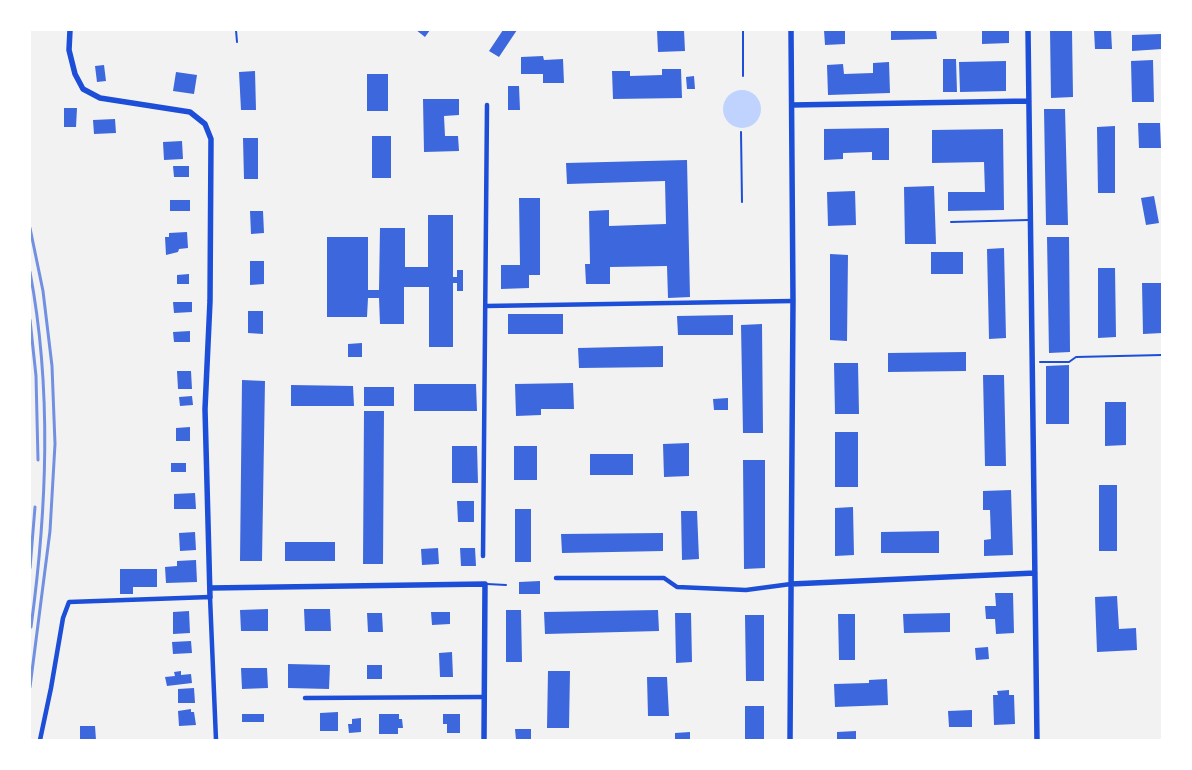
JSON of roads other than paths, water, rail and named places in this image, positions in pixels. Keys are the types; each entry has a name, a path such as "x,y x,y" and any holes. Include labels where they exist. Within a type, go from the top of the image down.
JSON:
{"street":[{"path":"70,30 69,50 75,74 84,89 100,98 190,112 205,124 211,139 210,301 204,409 206,521 216,740"},
{"path":"790,740 793,302 792,30"},
{"path":"1028,30 1037,740"},
{"path":"792,105 1029,101"},
{"path":"483,556 487,106"},
{"path":"486,306 793,302"},
{"path":"556,578 664,578 676,587 746,590 792,584 1035,574"},
{"path":"210,588 485,584 484,740"},
{"path":"40,740 63,618 69,602 210,596"},
{"path":"305,698 484,697"}],"lane":[{"path":"951,222 1030,220"},
{"path":"485,584 506,585"}],"water":[{"path":"742,90 755,96 761,109 755,122 742,128 729,122 723,109 729,96"}],"railway":[{"path":"30,228 43,291 52,366 55,444 50,531 30,687"},
{"path":"30,272 42,360 45,449 41,538 31,627"},
{"path":"30,320 36,376 38,460"},
{"path":"30,568 35,507"}]}
